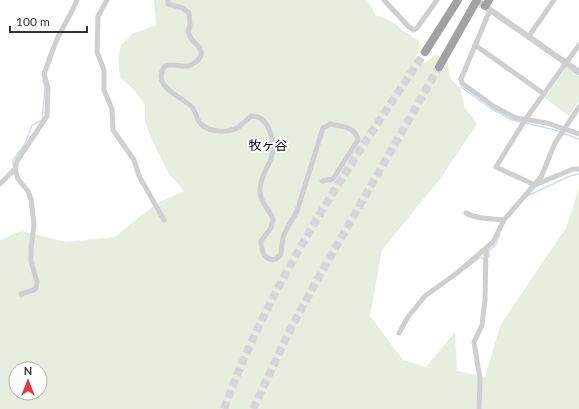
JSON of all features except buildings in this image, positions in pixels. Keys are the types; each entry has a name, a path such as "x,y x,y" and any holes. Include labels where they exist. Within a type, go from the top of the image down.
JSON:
{"highway":[{"path":"434,38 453,0"},
{"path":"425,52 458,0"},
{"path":"439,67 477,0"},
{"path":"449,49 486,4"}],"street":[{"path":"0,184 15,168 17,161 47,116 48,88 44,74 57,39 77,0"},
{"path":"107,0 98,16 97,52 104,70 104,90 112,109 113,130 134,160 139,176 164,220"},
{"path":"168,0 168,4 184,8 189,12 190,26 188,31 190,38 200,48 201,54 197,62 187,67 172,65 165,66 161,74 161,78 167,90 192,106 198,121 202,126 221,131 234,130 251,116 258,116 265,123 270,133 273,144 273,154 260,190 263,203 274,219 271,228 261,242 262,251 269,259 276,259 281,254 283,236 297,210 323,128 330,124 349,128 355,132 358,140 333,179 322,181"},
{"path":"384,0 409,28 414,30 437,0"},
{"path":"477,0 486,4 579,72"},
{"path":"529,36 554,0"},
{"path":"486,4 474,45 461,79 462,83 493,106 516,118 547,123 579,134"},
{"path":"474,45 544,94"},
{"path":"579,45 525,120 496,167 535,185 573,168 579,169"},
{"path":"399,333 408,317 425,296 486,250 496,238 504,220 535,185 545,169 554,143 579,107"},
{"path":"15,168 18,180 28,191 34,225 31,261 37,282 36,288 22,294"},
{"path":"466,213 485,218 504,220"},
{"path":"479,409 480,379 474,342 482,325 486,250"}],"shaded area":[{"path":"154,0 367,0 376,15 391,21 418,40 420,46 416,58 425,63 435,55 444,57 448,64 450,78 460,88 465,108 477,124 440,179 382,250 370,316 403,360 426,367 455,332 457,371 485,377 501,324 566,228 579,188 579,409 0,409 0,240 21,231 66,242 115,237 161,201 184,191 169,174 152,140 145,121 145,105 134,90 120,77 118,60 121,45 132,34 156,25"},
{"path":"567,67 579,76 579,101 569,116 545,98"}],"waterway":[{"path":"47,59 58,33"},
{"path":"13,166 13,160 25,144 32,125 42,120 45,88 43,80"},
{"path":"461,87 490,108 512,120 555,130 579,139"},
{"path":"527,196 570,176 579,174"},
{"path":"489,257 489,251 496,244 500,234"},
{"path":"465,269 481,257 484,259"}],"tunnel":[{"path":"224,409 243,361 288,269 340,181 425,52"},
{"path":"253,409 290,330 317,280 439,67"}],"district":[{"name":"牧ヶ谷","path":"268,145"}]}
